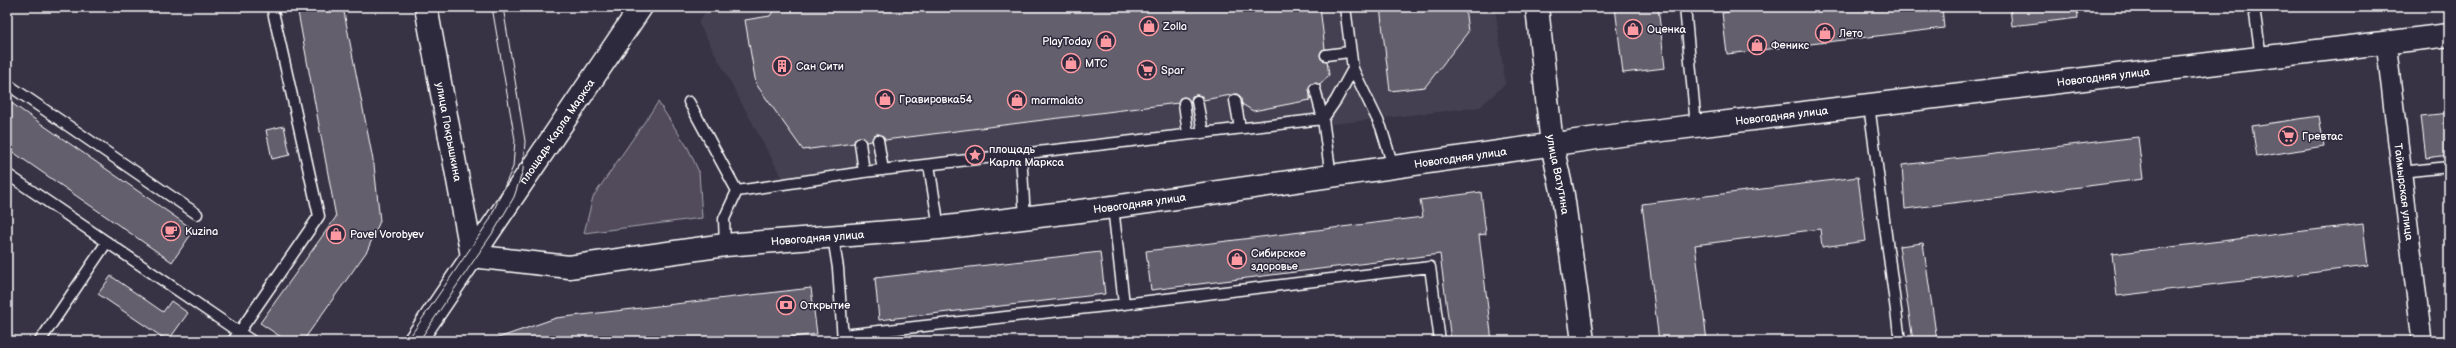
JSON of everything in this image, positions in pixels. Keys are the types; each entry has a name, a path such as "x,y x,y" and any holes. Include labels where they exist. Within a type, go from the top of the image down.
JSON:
{"street":[{"name":"улица Покрышкина","path":"426,7 472,256"},
{"name":"площадь Карла Маркса","path":"415,341 641,7"},
{"name":"улица Ватутина","path":"1537,7 1552,145 1563,195 1583,341"},
{"name":"Новогодняя улица","path":"472,256 569,267 725,245 939,228 1113,207 1331,177 1393,166 1696,126 2449,35"},
{"name":"Таймырская улица","path":"2386,43 2400,172 2422,341"}],"lane":[{"path":"233,341 319,216 272,7"},
{"path":"1345,7 1352,69 1381,127 1393,166"},
{"path":"1685,7 1696,126"},
{"path":"2254,7 2261,58"},
{"path":"1326,55 1349,52"},
{"path":"737,190 864,172 1323,119 1336,100 1352,69"},
{"path":"7,84 197,214"},
{"path":"1315,90 1323,119 1331,177"},
{"path":"1235,100 1240,128"},
{"path":"1197,101 1203,132"},
{"path":"689,102 737,190"},
{"path":"1184,103 1188,134"},
{"path":"1869,106 1900,341"},
{"path":"878,140 883,170"},
{"path":"860,142 864,172"},
{"path":"1021,154 1025,218"},
{"path":"929,165 939,228"},
{"path":"2400,172 2449,167"},
{"path":"7,174 252,341"},
{"path":"725,245 724,219 737,190"},
{"path":"1113,207 1124,304"},
{"path":"833,237 838,268 843,338 1430,267 1440,341"},
{"path":"40,341 107,242"}],"shaded area":[{"path":"709,7 1495,7 1505,84 1480,107 787,187 698,22"},
{"path":"658,102 688,148 699,172 702,218 584,233 593,197"}],"building":[{"path":"297,7 343,7 374,165 380,221 367,251 303,341 287,341 260,323 336,217"},
{"name":"Сан Сити","path":"776,7 1320,7 1325,49 1322,50 1320,55 1321,59 1327,61 1329,75 1320,85 1314,83 1310,85 1310,100 1253,111 1242,104 1240,96 1237,94 1203,100 1202,96 1196,95 1192,96 1191,102 1184,97 1180,98 1178,103 885,140 883,136 877,134 874,135 872,141 866,142 860,137 856,138 854,143 803,150 756,84 745,20 770,16"},
{"path":"1380,7 1465,7 1468,32 1425,87 1390,91"},
{"path":"1615,7 1658,7 1665,68 1623,73"},
{"path":"1768,7 1942,7 1944,28 1727,54 1722,13"},
{"path":"2010,7 2077,7 2078,18 2012,26"},
{"path":"7,100 194,230 172,262 7,148"},
{"path":"2449,113 2449,155 2426,158 2421,116"},
{"name":"Гревтас","path":"2319,116 2324,146 2257,157 2252,126"},
{"path":"284,126 290,155 272,159 266,130"},
{"path":"2138,137 2143,179 1905,209 1902,165"},
{"path":"1858,177 1866,241 1822,247 1820,229 1695,245 1707,341 1659,341 1642,204"},
{"path":"1481,192 1486,234 1479,235 1492,341 1451,341 1440,254 1151,290 1146,251 1423,217 1420,200"},
{"path":"2363,224 2368,266 2117,296 2112,254"},
{"path":"1923,243 1937,341 1913,341 1899,246"},
{"path":"1100,252 1105,294 879,320 875,278"},
{"path":"111,276 163,312 171,301 188,313 168,341 98,294"},
{"path":"811,288 817,334 760,341 498,341 498,338 556,318"}],"tram line":[{"path":"407,341 489,221 513,167 515,140 492,7"},
{"path":"419,341 496,228 514,197 523,170 525,141 503,7"}],"place":[{"name":"Zolla","path":"1149,26"},
{"name":"Оценка","path":"1633,29"},
{"name":"Лето","path":"1825,33"},
{"name":"PlayToday","path":"1106,41"},
{"name":"Феникс","path":"1757,45"},
{"name":"МТС","path":"1071,63"},
{"name":"Сан Сити","path":"782,66"},
{"name":"Spar","path":"1147,70"},
{"name":"Гравировка54","path":"885,99"},
{"name":"marmalato","path":"1017,100"},
{"name":"Гревтас","path":"2288,136"},
{"name":"площадь Карла Маркса","path":"975,155"},
{"name":"Kuzina","path":"171,231"},
{"name":"Pavel Vorobyev","path":"336,234"},
{"name":"Сибирское здоровье","path":"1237,259"},
{"name":"Открытие","path":"786,305"}]}
